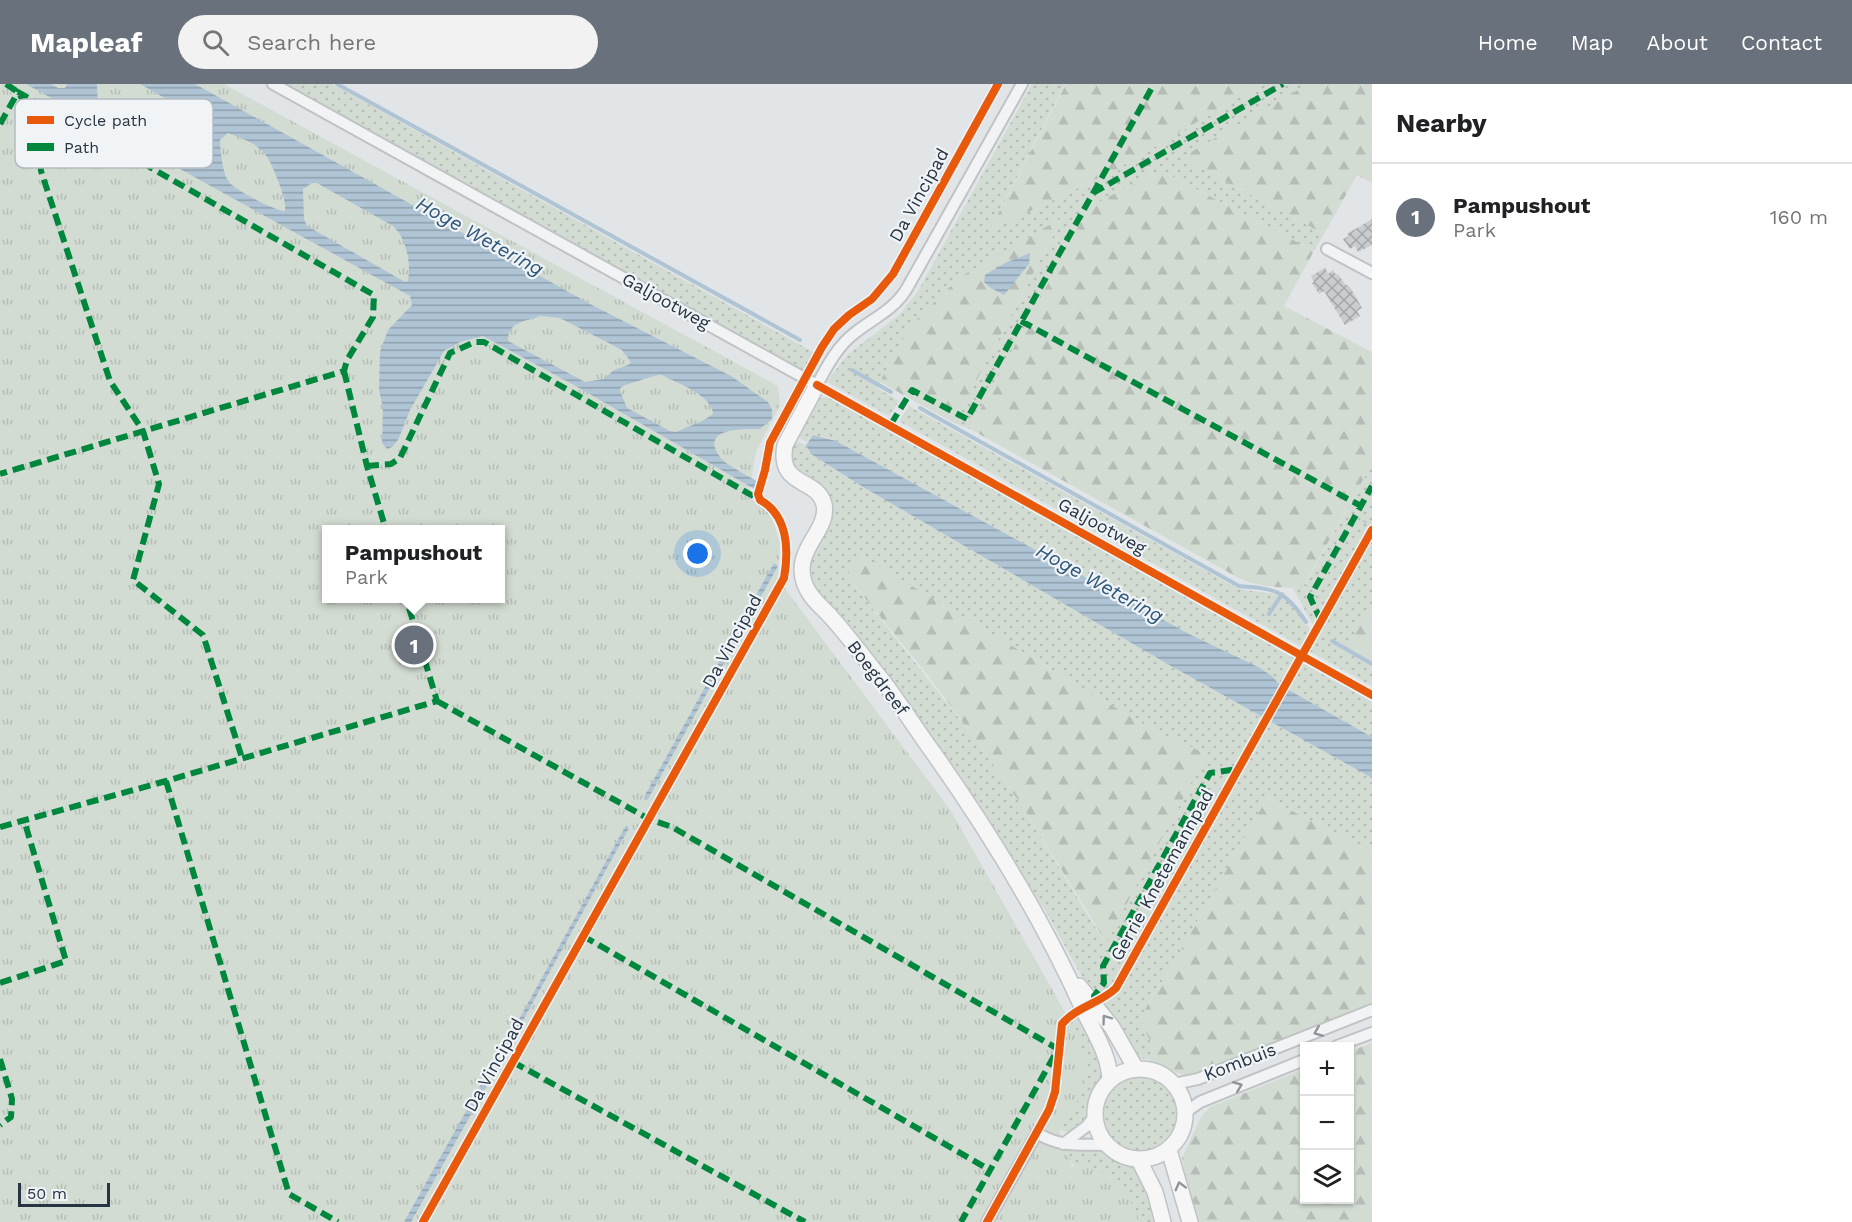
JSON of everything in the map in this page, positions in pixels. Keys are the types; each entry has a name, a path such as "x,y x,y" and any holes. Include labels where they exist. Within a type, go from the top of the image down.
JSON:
{"street":[{"name":"Galjootweg","path":"273,84 817,385"},
{"path":"817,385 844,341 892,308 906,291 1022,84"},
{"path":"1327,249 1372,273"},
{"name":"Boegdreef","path":"817,385 783,453 786,468 791,476 818,493 824,504 823,516 803,559 802,569 806,587 810,595 832,618 886,686 963,796 1030,901 1067,972 1107,1059 1110,1080"},
{"name":"Boegdreef","path":"1067,972 1112,1027 1137,1069"},
{"name":"Kombuis","path":"1174,1084 1198,1079 1372,1010"},
{"path":"1350,1042 1372,1033"},
{"name":"Kombuis","path":"1186,1112 1200,1102 1300,1062"},
{"path":"1137,1069 1157,1072 1174,1084 1184,1102 1186,1112 1179,1139 1169,1150 1155,1158 1139,1160 1124,1157 1107,1145 1095,1122 1095,1107 1100,1092 1110,1080 1122,1072 1137,1069"},
{"path":"1063,1144 1087,1126 1095,1115"},
{"path":"987,1222 1037,1133 1053,1142 1074,1146 1107,1145"},
{"path":"1169,1150 1190,1222"},
{"path":"1139,1160 1155,1191 1163,1222"}],"path":[{"path":"1355,516 1372,526"}],"green space":[{"path":"0,84 224,84 778,386 780,405 756,452 748,497 766,509 773,521 780,543 778,577 951,811 1078,1035 1087,1069 1079,1099 1058,1127 1072,1166 1084,1162 1124,1186 1140,1222 0,1222"},
{"path":"285,84 332,84 815,353 804,371 633,279"},
{"path":"1032,84 1065,84 989,231 1115,170 1262,84 1308,84 1182,158 1324,234 1314,251 1160,170 1089,208 970,429 954,423 1062,219 910,326 877,388 899,401 889,416 827,382 847,355 900,314 918,291"},
{"path":"1066,84 1262,84 1115,170 989,231"},
{"path":"1308,84 1372,84 1372,183 1357,175 1324,234 1181,158"},
{"path":"1160,170 1314,251 1284,306 1372,352 1372,464 1303,587 1269,586 1237,577 970,429 1089,207"},
{"path":"1063,217 954,423 880,382 910,326 960,277"},
{"path":"830,396 1372,702 1372,737 1280,685 1272,676 1191,635 836,441 821,436 809,438 807,442 799,438 817,401"},
{"path":"909,406 1237,588 1273,594 1286,599 1316,634 1306,649 899,421"},
{"path":"793,440 806,445 811,454 863,487 1171,666 1372,778 1372,852 1267,798 1140,1018 1154,1050 1148,1059 1137,1058 1081,975 1048,915 999,838 813,586 809,569 810,559 829,521 791,462","holes":["861,556 1158,733 1207,754 1105,943 1018,800 976,740 847,576"]},
{"path":"1372,464 1372,603 1345,651 1372,665 1372,686 1309,651 1318,635 1293,588 1302,587 1306,583"},
{"path":"860,555 1158,733 1207,754 1105,944 1097,927 1018,800 976,740 929,677 847,576"},
{"path":"1372,603 1372,665 1345,651"},
{"path":"1267,798 1372,852 1372,1003 1189,1076 1178,1073 1148,1059 1154,1050 1140,1018"},
{"path":"1081,1013 1098,1045 1104,1071 1092,1095 1085,1118 1070,1133 1056,1129 1068,1022"},
{"path":"1372,1043 1372,1222 1196,1222 1182,1158 1201,1117 1210,1107 1300,1071 1300,1204 1354,1204 1354,1050"},
{"path":"1140,1075 1155,1078 1168,1086 1176,1099 1179,1114 1176,1129 1168,1142 1155,1150 1140,1153 1125,1150 1112,1142 1104,1129 1101,1114 1104,1099 1112,1086 1125,1078"},
{"path":"1092,1147 1143,1174 1158,1222 1118,1222 1063,1151"}],"water":[{"path":"26,84 51,84 58,88 65,88 67,84 97,84 98,99 53,99"},
{"path":"140,84 195,84 592,305 731,376 768,402 772,410 772,419 760,429 735,430 719,435 715,440 715,447 723,460 760,483 756,490 574,385 483,336 460,342 444,351 410,410 398,440 387,449 382,443 383,408 379,390 380,352 388,330 412,305 410,296 178,168 213,168 213,99 166,99","holes":["228,133 255,145 266,156 275,172 284,197 285,211 256,200 229,182 221,156 220,140","312,183 317,183 398,231 407,252 408,281 405,282 307,226 304,219 303,189","541,316 560,318 622,350 631,362 614,370 604,379 585,382 508,341 514,326","662,375 701,396 707,401 713,414 676,432 627,408 619,389"]},
{"path":"1030,253 1029,264 1004,295 984,282 985,275 1005,263"},
{"path":"813,435 836,441 1191,635 1258,667 1272,676 1280,685 1372,737 1372,778 1171,666 863,487 811,454 806,445"},
{"path":"774,563 778,566 648,799 645,800 644,797"},
{"path":"626,825 629,828 507,1046 506,1043"},
{"path":"486,1078 489,1082 411,1222 404,1222 484,1079"}],"building":[{"path":"1372,219 1372,245 1358,252 1355,246 1350,249 1343,239 1349,236 1347,234"},
{"path":"1325,268 1328,274 1333,270 1336,275 1338,274 1350,287 1362,308 1357,311 1360,316 1345,325 1324,291 1319,294 1312,283 1314,282 1311,276"}],"waterway":[{"path":"337,84 800,340"},
{"path":"852,370 891,392"},
{"path":"920,408 1239,586 1262,588 1278,593 1292,603 1306,622"},
{"path":"1269,614 1282,594"},
{"path":"1332,641 1372,664"}],"marked path":[{"path":"6,84 18,92 22,99"},
{"path":"891,424 912,390 967,419 1154,84"},
{"path":"1093,193 1283,84"},
{"path":"0,124 18,92 30,99"},
{"path":"41,168 110,381 143,431 159,484 133,580 203,635 242,758"},
{"path":"0,474 344,371 347,360 373,317 374,295 151,168"},
{"path":"1021,321 1361,506"},
{"path":"367,466 391,464 400,458 450,353 475,342 484,342 760,500"},
{"path":"344,371 367,466 385,525"},
{"path":"1321,621 1310,597 1372,486"},
{"path":"0,827 437,701 408,603"},
{"path":"437,701 649,819 672,827 1058,1049 961,1222"},
{"path":"1094,1001 1094,996 1104,983 1103,966 1210,773 1238,769"},
{"path":"166,781 289,1194 338,1222"},
{"path":"0,983 66,961 24,820"},
{"path":"583,936 990,1170"},
{"path":"0,1059 12,1099 11,1117 0,1125"},
{"path":"513,1062 805,1222"}],"cycle path":[{"name":"Da Vincipad","path":"423,1222 784,578 786,545 781,524 776,515 760,500 758,494 770,443 834,329 872,299 893,274 998,84"},
{"path":"817,385 1372,695"},
{"name":"Gerrie Knetemannpad","path":"987,1222 1049,1110 1055,1092 1062,1024 1074,1013 1103,998 1116,988 1372,530"}],"place":[{"name":"Pampushout","path":"414,645"}],"water label":[{"name":"Hoge Wetering","path":"480,236"},
{"name":"Hoge Wetering","path":"1100,583"}]}
